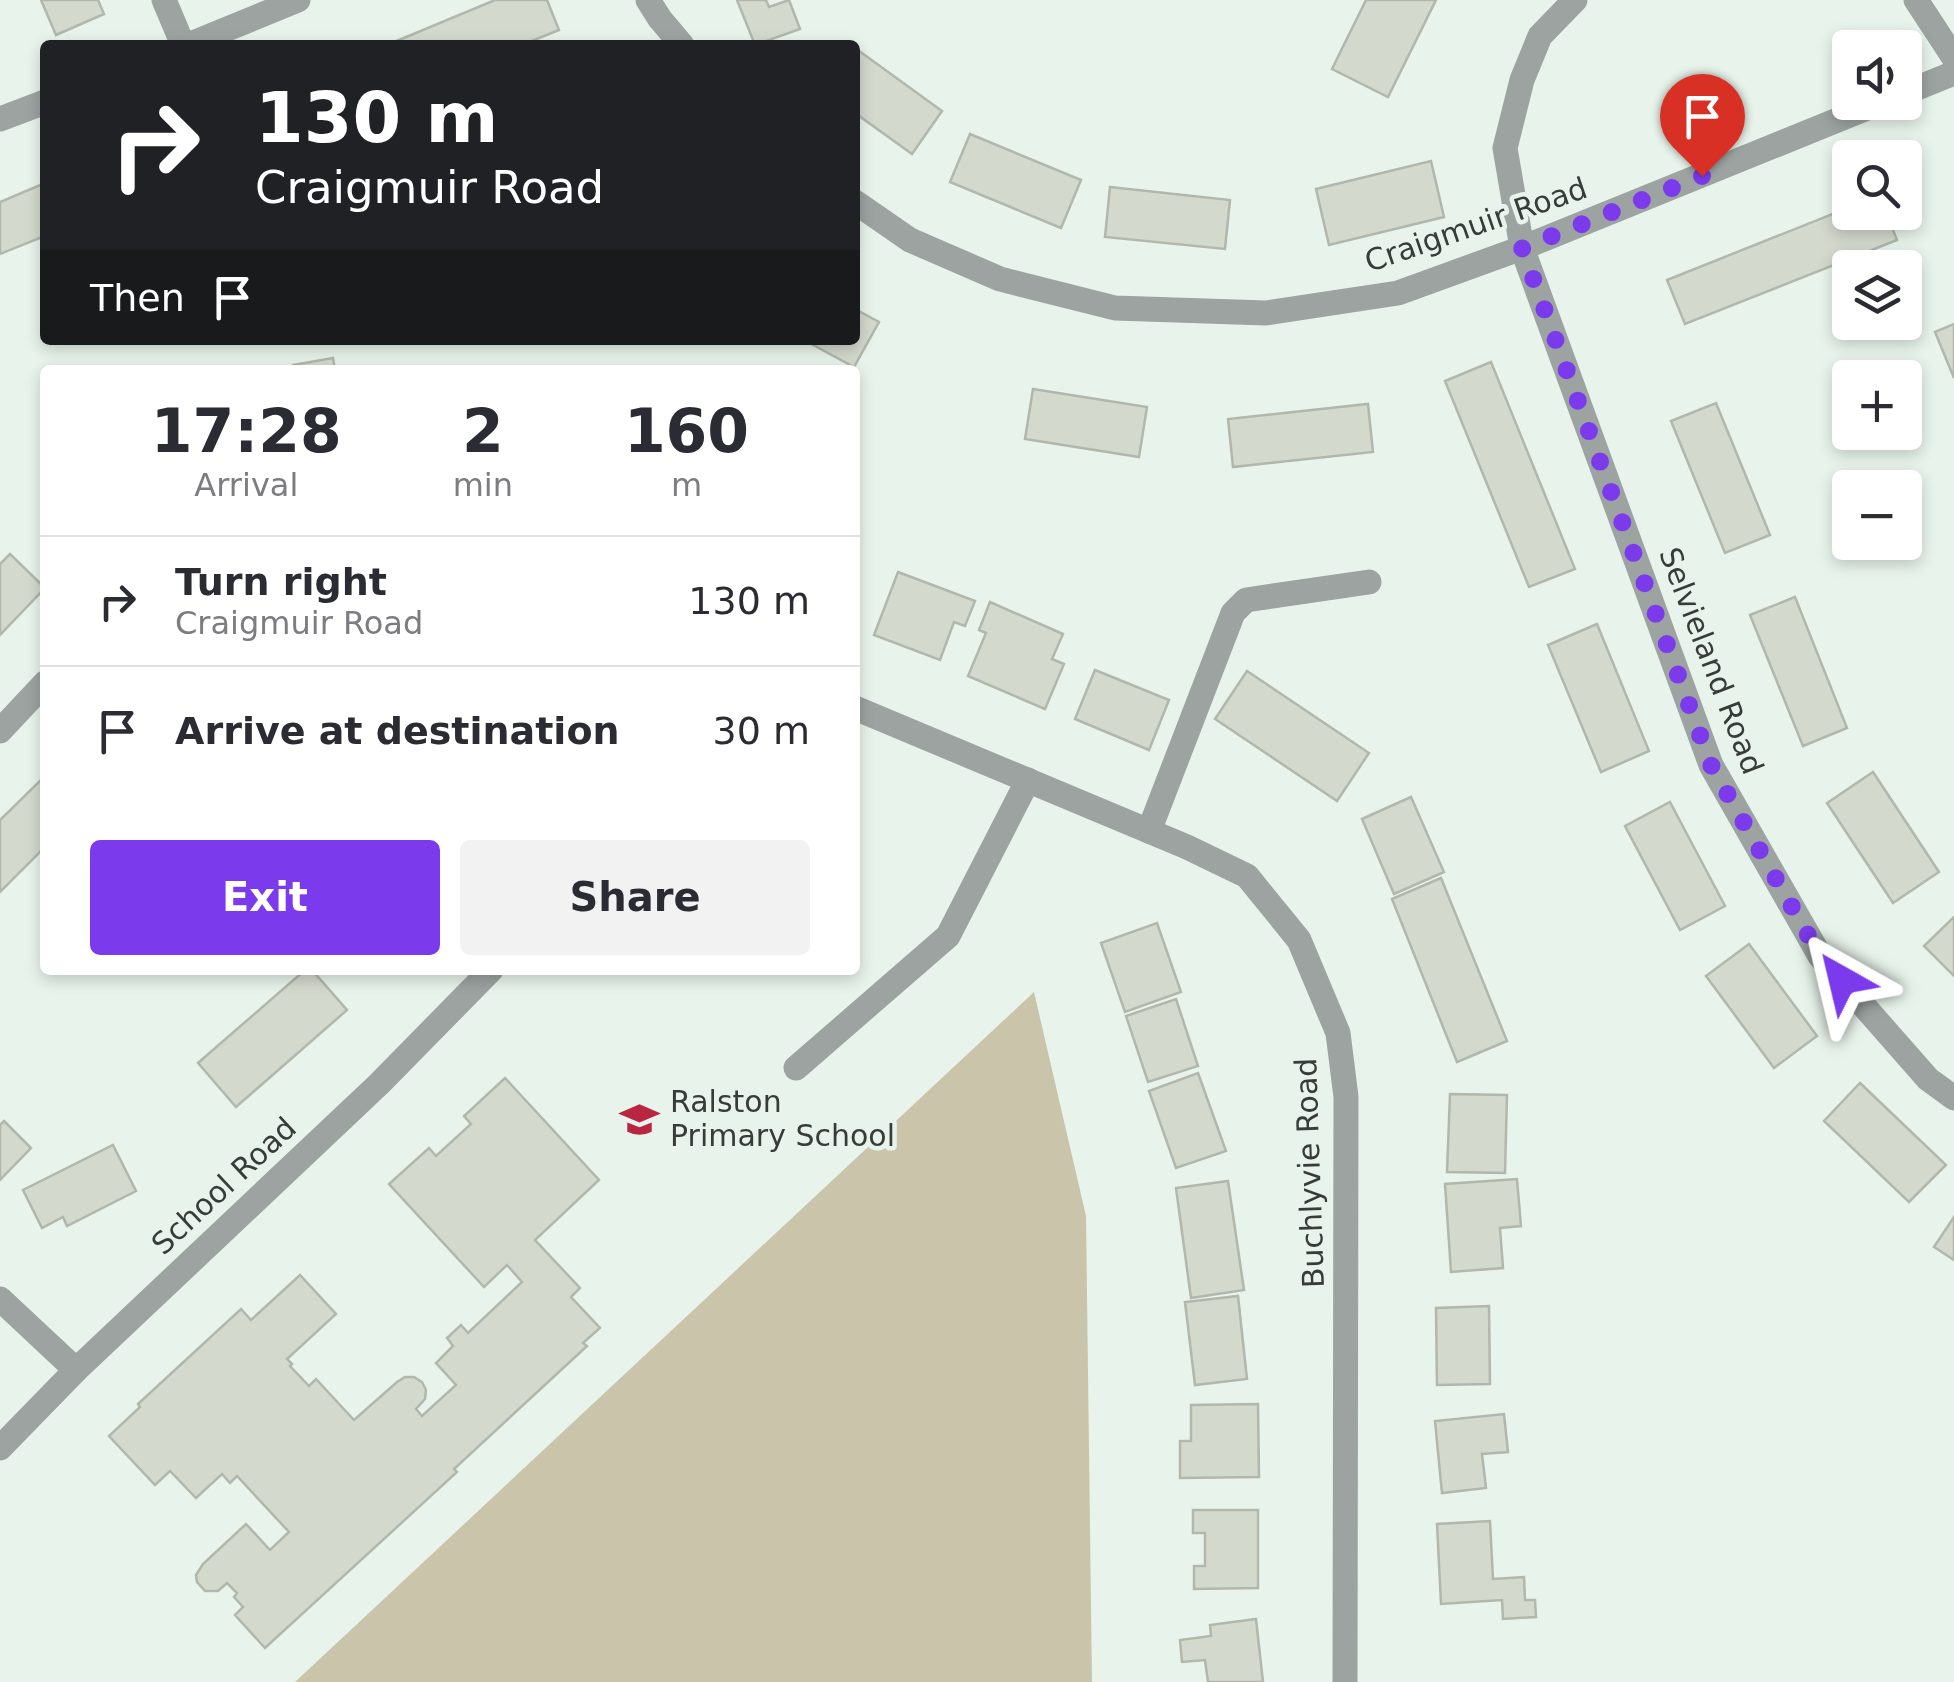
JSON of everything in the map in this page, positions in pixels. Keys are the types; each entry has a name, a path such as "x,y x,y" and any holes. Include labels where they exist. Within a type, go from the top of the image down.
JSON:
{"street":[{"path":"164,0 184,40"},
{"path":"198,40 298,0"},
{"path":"648,0 678,40"},
{"name":"Selvieland Road","path":"1574,0 1540,36 1522,80 1505,148 1522,248 1711,765 1820,956 1928,1079 1954,1098"},
{"path":"1916,0 1954,58"},
{"path":"1922,86 1954,73"},
{"path":"0,119 40,104"},
{"name":"Craigmuir Road","path":"860,205 910,240 1000,279 1115,308 1266,313 1398,293 1522,248 1838,120"},
{"path":"1148,831 1233,613 1246,600 1369,582"},
{"path":"0,731 40,689"},
{"name":"Buchlyvie Road","path":"860,710 1247,876 1299,940 1338,1033 1346,1097 1345,1682"},
{"path":"796,1068 948,936 1028,780"},
{"name":"School Road","path":"0,1448 486,975"},
{"path":"0,1299 76,1370"}],"shaded area":[{"path":"1034,992 1086,1216 1092,1682 295,1682"}],"building":[{"path":"41,0 98,0 104,14 56,35"},
{"path":"495,0 547,0 559,30 534,40 399,40"},
{"path":"737,0 766,0 769,7 789,0 800,29 769,40 753,40"},
{"path":"1366,0 1436,0 1388,97 1332,69"},
{"path":"860,52 942,111 912,154 860,117"},
{"path":"970,134 1081,180 1061,228 950,182"},
{"path":"1431,161 1444,217 1329,245 1316,189"},
{"path":"40,185 40,238 0,254 0,202"},
{"path":"1110,187 1230,200 1225,249 1105,237"},
{"path":"1832,214 1832,230 1893,230 1897,240 1872,250 1832,250 1832,266 1685,324 1667,280"},
{"path":"860,312 879,322 855,365 813,345 860,345"},
{"path":"1954,324 1954,378 1935,332"},
{"path":"333,358 334,365 293,365"},
{"path":"1491,362 1575,569 1529,587 1445,381"},
{"path":"1033,389 1147,407 1139,457 1025,439"},
{"path":"1716,403 1770,535 1725,553 1671,421"},
{"path":"1368,404 1373,452 1233,467 1228,419"},
{"path":"10,554 40,583 40,593 0,635 0,564"},
{"path":"898,572 975,601 965,626 954,622 940,660 874,635"},
{"path":"1795,597 1847,728 1803,746 1750,615"},
{"path":"990,602 1063,634 1052,659 1064,664 1045,709 968,676 986,633 979,630"},
{"path":"1597,624 1649,751 1601,772 1548,645"},
{"path":"1095,670 1169,700 1149,750 1075,719"},
{"path":"1247,671 1369,753 1337,801 1215,719"},
{"path":"1873,772 1939,872 1893,903 1827,803"},
{"path":"40,781 40,852 0,892 0,820"},
{"path":"1411,797 1444,872 1394,894 1362,819"},
{"path":"1670,802 1725,906 1680,930 1625,826"},
{"path":"1441,878 1507,1041 1457,1062 1392,899"},
{"path":"1954,917 1954,976 1924,946"},
{"path":"1157,923 1181,992 1125,1012 1101,943"},
{"path":"1749,944 1817,1036 1774,1068 1706,976"},
{"path":"299,975 316,975 347,1010 236,1107 198,1063"},
{"path":"1176,999 1198,1066 1148,1082 1126,1016"},
{"path":"1198,1073 1226,1151 1176,1168 1149,1091"},
{"path":"505,1078 599,1180 535,1240 580,1288 571,1297 600,1328 583,1343 587,1346 454,1469 457,1472 265,1648 235,1615 243,1607 234,1597 237,1593 227,1583 218,1591 205,1591 196,1575 246,1524 270,1550 289,1532 237,1476 230,1483 222,1474 196,1498 170,1471 155,1485 109,1436 241,1309 251,1320 300,1275 336,1314 287,1359 290,1366 309,1386 316,1379 354,1420 397,1382 414,1377 426,1390 425,1399 416,1409 422,1416 456,1385 436,1363 453,1346 447,1338 461,1325 468,1333 522,1282 507,1265 484,1287 389,1184 429,1148 436,1156 471,1124 464,1116"},
{"path":"1860,1083 1946,1165 1909,1202 1824,1121"},
{"path":"1450,1094 1507,1095 1505,1173 1447,1172"},
{"path":"4,1121 31,1148 0,1180 0,1125"},
{"path":"113,1145 136,1191 67,1226 63,1217 42,1228 23,1190"},
{"path":"1517,1179 1521,1226 1500,1228 1503,1268 1451,1272 1445,1184"},
{"path":"1228,1181 1244,1290 1191,1298 1176,1188"},
{"path":"1954,1217 1954,1260 1934,1247"},
{"path":"1238,1296 1247,1379 1195,1385 1185,1302"},
{"path":"1489,1306 1490,1384 1437,1385 1436,1308"},
{"path":"1258,1404 1259,1477 1180,1478 1180,1441 1191,1441 1191,1405"},
{"path":"1504,1414 1508,1452 1482,1454 1486,1488 1442,1493 1435,1421"},
{"path":"1193,1510 1258,1510 1258,1588 1194,1589 1194,1566 1205,1566 1205,1533 1193,1533"},
{"path":"1490,1521 1493,1579 1524,1577 1525,1600 1535,1600 1536,1617 1503,1619 1502,1600 1441,1604 1437,1524"},
{"path":"1256,1619 1263,1682 1208,1682 1205,1660 1182,1662 1180,1640 1211,1636 1210,1625"}],"place":[{"name":"Ralston Primary School","path":"640,1119"}],"route":[{"path":"1702,176 1522,248 1711,765 1820,956 1842,980"}]}
